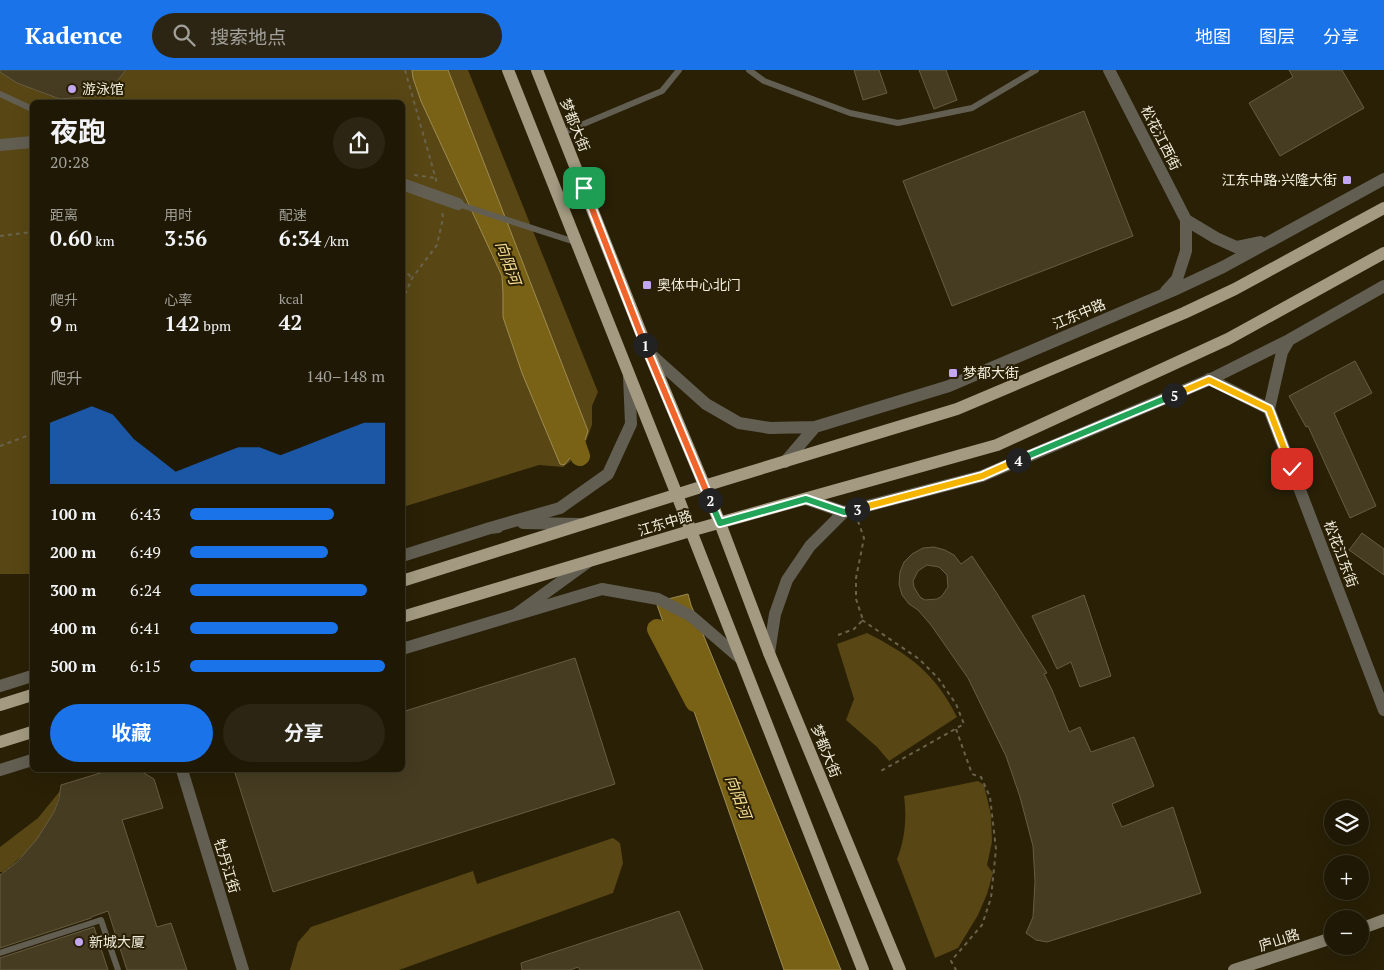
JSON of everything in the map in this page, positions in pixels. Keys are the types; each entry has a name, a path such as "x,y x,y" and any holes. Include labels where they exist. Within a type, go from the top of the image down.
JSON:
{"main road":[{"path":"508,70 863,970"},
{"name":"梦都大街","path":"537,70 649,353 720,523 769,653 900,970"},
{"name":"江东中路","path":"405,579 958,409 1184,313 1234,289 1384,208"},
{"name":"江东中路","path":"405,616 690,531 997,445 1228,339 1384,253"},
{"path":"0,706 30,696"},
{"path":"0,742 30,733"},
{"path":"1369,926 1384,920"},
{"name":"庐山路","path":"1234,970 1324,941"}],"street":[{"name":"松花江西街","path":"1109,70 1186,220"},
{"path":"0,145 30,142"},
{"name":"江东中路","path":"649,353 706,404 739,422 770,428 815,427 949,386 1163,295 1223,267 1384,179"},
{"path":"405,185 458,204"},
{"path":"1186,220 1216,238 1236,247 1275,239"},
{"path":"1163,295 1177,279 1186,251 1186,220"},
{"path":"769,653 775,614 787,580 810,546 849,511 982,476 1209,380 1289,340 1384,286"},
{"path":"1209,380 1269,409 1282,352 1289,340"},
{"path":"490,528 560,508 608,474 631,424 628,374"},
{"name":"松花江东街","path":"1269,409 1384,710"},
{"path":"785,462 815,427"},
{"path":"806,499 849,511"},
{"name":"江东中路","path":"405,555 490,528 524,523 585,524"},
{"name":"江东中路","path":"405,648 515,615 591,560"},
{"path":"515,615 602,589 658,599 691,616 741,659"},
{"path":"0,686 30,677"},
{"path":"0,770 30,761"},
{"name":"牡丹江街","path":"183,772 243,970"}],"lane":[{"path":"562,133 662,91 679,70"},
{"path":"749,70 764,81 850,113 898,123 972,108 1036,70"},
{"path":"0,94 30,108"},
{"path":"458,204 576,242"},
{"path":"0,952 101,920 118,970"}],"path":[{"path":"411,174 436,178"},
{"path":"0,236 30,232"},
{"path":"405,271 412,278"},
{"path":"0,446 30,435"},
{"path":"849,511 864,538 856,578 856,598 862,620 920,659 938,678 956,704 964,724 879,772"},
{"path":"838,635 854,629 862,620"},
{"path":"956,728 972,774 981,777 990,797 996,849 991,898 982,924 951,960 956,970"}],"shaded area":[{"path":"0,70 468,70 598,392 592,406 592,425 585,444 576,457 563,467 539,465 405,506 405,100 30,100 30,574 0,574"},
{"path":"867,633 896,649 920,667 940,688 957,717 889,761 877,747 846,720 854,699 837,644"},
{"path":"978,781 984,785 991,815 992,842 987,865 993,873 978,915 958,948 935,958 897,859 905,828 904,796"},
{"path":"60,791 52,815 39,837 12,865 3,872 0,872 0,847 38,818"},
{"path":"613,838 620,843 623,863 613,893 399,970 290,970 298,942 311,927 473,871 477,884"}],"water":[{"path":"412,70 448,70 588,431 585,440 564,465 560,464 522,373 503,317 502,276 421,101"},
{"path":"688,594 841,970 784,970 656,602"}],"building":[{"name":"游泳馆","path":"0,70 126,70 106,95 60,99 17,83 0,72"},
{"path":"854,70 879,70 887,93 863,100"},
{"path":"919,70 946,70 957,100 934,109"},
{"path":"1289,70 1342,70 1364,108 1280,156 1249,103 1293,77"},
{"path":"1084,111 1133,236 952,306 903,181"},
{"path":"1355,361 1372,393 1334,413 1376,506 1350,518 1308,426 1306,427 1289,396"},
{"path":"1362,533 1384,549 1384,575 1349,550"},
{"path":"934,547 945,550 954,555 961,564 972,556 1047,673 1044,674 1069,732 1080,727 1091,752 1134,737 1154,786 1112,804 1122,827 1173,807 1201,893 1047,942 1036,940 1026,933 1033,917 1035,882 1033,846 1020,797 1006,756 968,678 931,625 902,595 899,584 900,572 904,562 912,554 923,548","holes":["927,565 939,567 947,575 948,587 942,596 937,599 925,600 920,597 913,581 918,571"]},
{"path":"1084,595 1111,676 1080,687 1071,662 1057,669 1032,616"},
{"path":"575,658 615,784 273,892 235,772 405,772 405,711"},
{"path":"103,772 142,772 154,779 163,808 122,820 157,927 171,923 187,970 127,970 108,911 0,948 0,875 17,862 37,839 54,812 59,799 61,785"},
{"path":"679,911 703,970 580,970 578,967 570,970 522,970 521,963"},
{"name":"新城大厦","path":"94,927 108,970 0,970 0,958"}],"waterway":[{"name":"向阳河","path":"569,425 580,456"},
{"name":"向阳河","path":"657,629 695,702"}],"place":[{"name":"游泳馆","path":"72,89"},
{"name":"江东中路·兴隆大街","path":"1347,180"},
{"name":"奥体中心北门","path":"647,285"},
{"name":"梦都大街","path":"953,373"},
{"name":"新城大厦","path":"79,942"}],"route":[{"path":"584,188 649,353 720,523 806,499 844,512 982,476 1209,380 1269,409 1292,469"}]}
